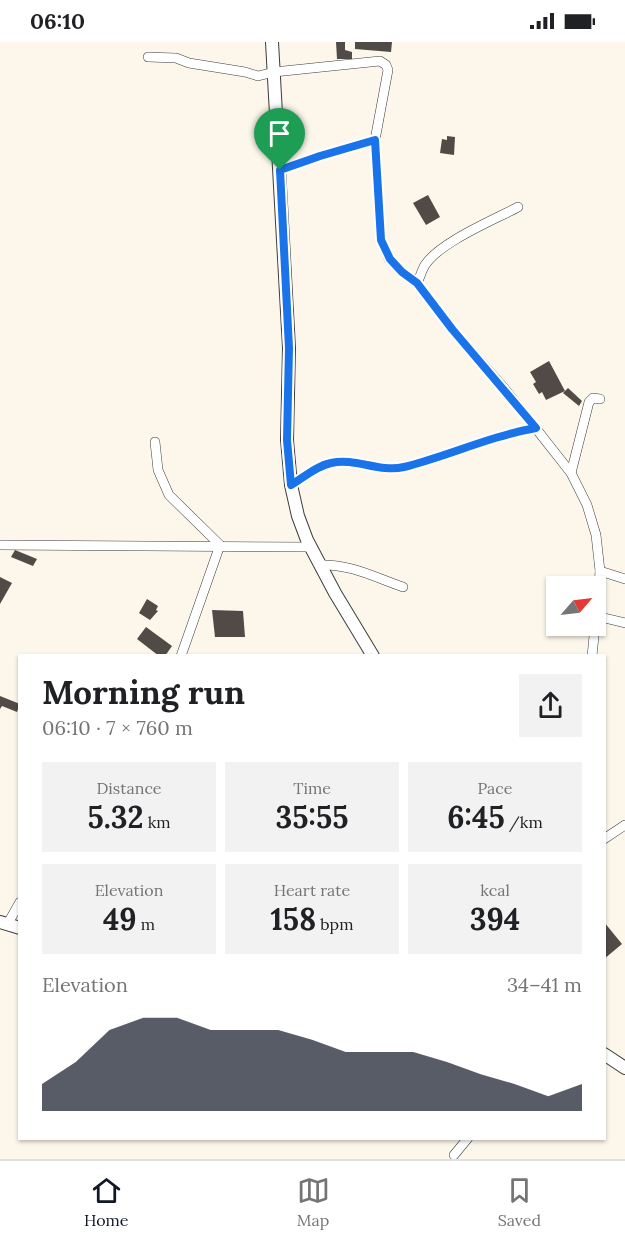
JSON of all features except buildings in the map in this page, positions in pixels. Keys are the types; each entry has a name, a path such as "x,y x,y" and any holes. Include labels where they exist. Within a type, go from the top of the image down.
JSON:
{"street":[{"path":"272,42 289,348 287,440 291,485 298,516 311,547 334,593 372,654"},
{"path":"148,57 176,58 189,63 258,76 274,72 380,61 386,64 388,70 375,140 381,240 390,259 417,283 571,473 587,505 596,535 600,576"},
{"path":"280,170 375,140"},
{"path":"417,283 425,265 436,254 518,207"},
{"path":"571,473 589,402 593,398 600,399"},
{"path":"291,485 329,463 343,461 383,469 400,468 464,450 515,432 536,428"},
{"path":"155,442 158,470 169,495 220,545"},
{"path":"0,544 311,547"},
{"path":"182,654 220,545"},
{"path":"320,565 338,564 403,587"},
{"path":"600,571 625,579"},
{"path":"606,622 625,623"},
{"path":"592,654 594,636"},
{"path":"606,838 625,825"},
{"path":"9,925 18,906"},
{"path":"606,1055 625,1068"},
{"path":"454,1155 466,1140"}],"route":[{"path":"375,140 381,240 390,259 417,283 452,329 536,428 515,432 464,450 400,468 383,469 343,461 329,463 291,485 287,440 289,348 280,170 375,140"}]}
